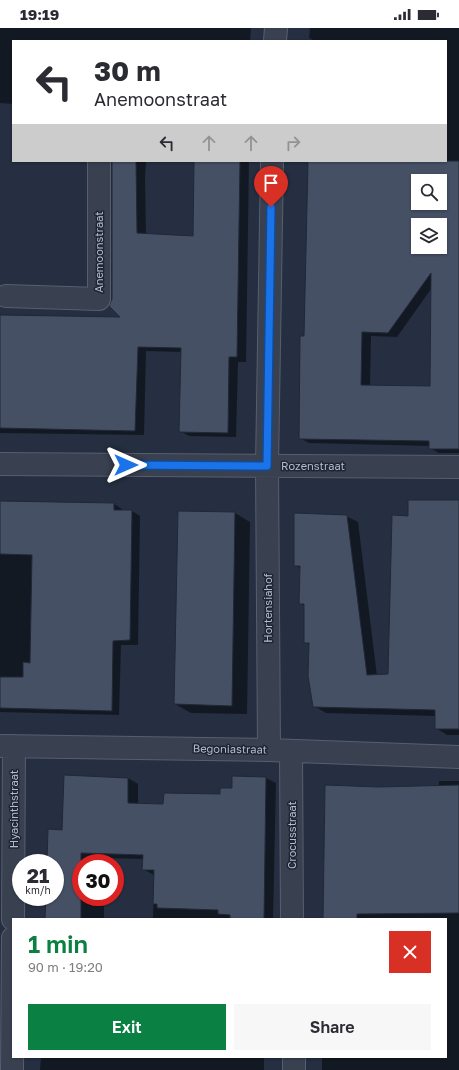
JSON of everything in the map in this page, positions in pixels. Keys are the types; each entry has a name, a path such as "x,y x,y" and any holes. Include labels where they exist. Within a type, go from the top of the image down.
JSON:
{"street":[{"path":"275,40 276,28"},
{"name":"Anemoonstraat","path":"6,296 99,299 99,162"},
{"path":"267,466 272,162"},
{"name":"Rozenstraat","path":"0,464 459,467"},
{"name":"Hortensiahof","path":"267,466 269,750"},
{"name":"Begoniastraat","path":"7,746 269,750 459,757"},
{"name":"Hyacinthstraat","path":"7,746 13,918"},
{"name":"Crocusstraat","path":"291,751 292,918"},
{"path":"12,1058 12,1070"},
{"path":"294,1058 294,1070"}],"building":[{"path":"459,161 459,449 429,449 429,441 299,439 300,336 304,336 308,162","holes":["431,273 430,386 361,385 362,332 388,333"]},
{"path":"112,162 136,162 137,233 193,236 194,162 240,162 237,357 229,357 228,433 179,432 181,348 138,347 135,431 0,428 0,315 120,317 109,306 112,299"},
{"path":"408,500 459,500 459,729 435,729 435,710 313,707 308,676 309,643 304,643 304,604 299,604 300,566 294,566 294,513 347,515 367,675 388,674 392,515 408,516"},
{"path":"0,501 114,503 114,510 132,510 130,640 113,641 112,711 0,708 0,677 23,677 23,662 30,663 32,555 0,554"},
{"path":"178,511 235,512 232,706 174,704"},
{"path":"64,775 128,778 128,803 163,804 164,793 220,794 220,788 232,788 232,776 266,777 264,918 230,918 230,915 218,914 218,910 157,908 157,904 153,904 154,870 142,870 143,855 81,853 72,854 72,906 81,906 81,918 45,918 46,906 64,906 64,854 47,854 48,829 62,830"},
{"path":"325,785 378,787 459,785 459,913 357,914 357,918 323,918"}],"route":[{"path":"126,465 267,466 271,207"}]}
